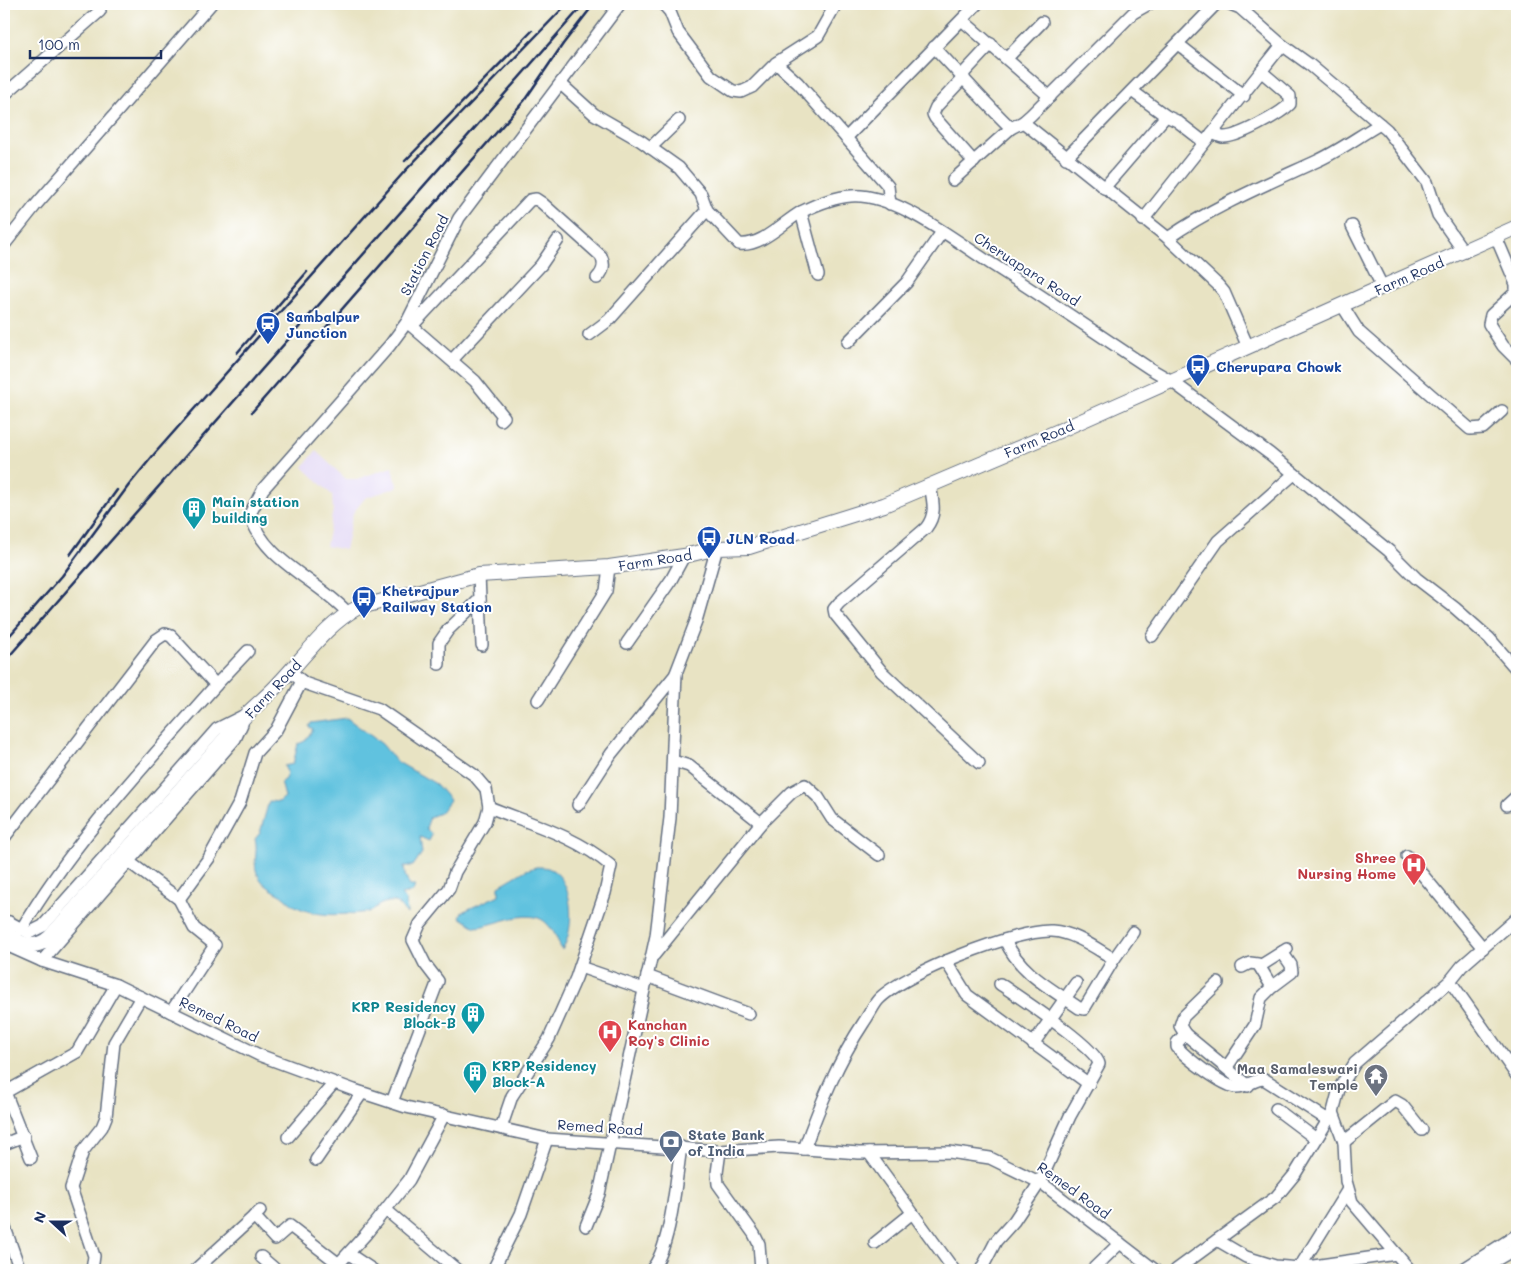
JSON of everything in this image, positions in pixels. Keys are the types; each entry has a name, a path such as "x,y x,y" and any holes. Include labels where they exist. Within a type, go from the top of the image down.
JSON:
{"main road":[{"name":"Farm Road","path":"246,715 314,644 348,613 377,602 479,575 609,567 684,556 717,548 749,546 884,505 1383,288 1517,227"},
{"path":"5,924 20,943 28,946 42,944 50,938 246,715"}],"street":[{"path":"4,245 47,191 212,4"},
{"name":"Station Road","path":"348,613 264,543 253,525 250,514 263,489 409,324 459,218 562,85 620,4"},
{"path":"670,6 678,32 711,76 733,91 741,92 752,87 776,63 818,36 836,4"},
{"path":"846,138 977,4"},
{"path":"953,180 1011,128 1023,122 1050,97 1132,13 1149,4"},
{"path":"1066,158 1216,4"},
{"path":"1230,4 1240,8 1282,46 1310,64 1380,124 1427,182 1438,215 1464,252"},
{"path":"4,95 100,11"},
{"path":"962,20 1050,97"},
{"path":"1007,58 1042,22"},
{"path":"974,162 935,118 934,114 936,107 991,44"},
{"path":"1178,44 1244,96"},
{"path":"1143,220 1204,142 1244,96 1282,46"},
{"path":"934,47 963,76 981,100 1011,128"},
{"path":"776,63 798,83 888,186 890,204"},
{"path":"1212,133 1222,138 1235,135 1270,118 1290,104 1290,96 1262,72"},
{"name":"Cheruapara Road","path":"562,85 594,114 650,148 688,176 706,202 707,210 739,244 750,245 801,212 824,201 852,196 890,204 942,232 1023,283 1130,356 1170,380 1227,421 1389,551 1416,578 1455,608 1515,664"},
{"path":"1132,91 1166,116 1177,121 1204,142"},
{"path":"1104,188 1166,116"},
{"path":"650,148 679,120"},
{"path":"1023,122 1143,220 1168,238 1224,292 1248,347"},
{"path":"1168,238 1188,223 1284,175 1319,160 1380,124"},
{"path":"501,420 504,417 475,381 409,324 530,200 536,199 542,203 601,256 604,263 601,274 597,278"},
{"path":"589,335 609,320 707,210"},
{"path":"801,212 818,275"},
{"path":"1352,226 1383,288"},
{"path":"848,342 907,282 942,232"},
{"path":"1496,237 1516,284 1516,292 1491,315 1489,324 1503,346 1517,360"},
{"path":"452,360 528,276 541,265 558,240"},
{"path":"1342,306 1359,332 1470,429 1483,428 1502,411"},
{"path":"1152,636 1218,541 1294,474"},
{"path":"930,485 934,512 933,519 926,528 834,609 835,614 882,672 979,762"},
{"path":"578,805 611,754 676,673 696,622 717,548"},
{"path":"627,643 672,580 684,556"},
{"path":"538,700 606,591 609,567"},
{"path":"479,575 482,644"},
{"path":"439,664 439,643 448,630 480,599"},
{"path":"4,838 160,636 171,636 216,685"},
{"path":"21,930 36,905 103,813 248,651"},
{"path":"290,671 302,681 361,702 403,724 474,775 486,789 489,807 485,822 455,872 449,889 420,924 413,940 422,959 438,981 392,1102"},
{"path":"586,1226 599,1194 652,957 664,879 673,761 676,673"},
{"path":"180,899 209,858 240,802 255,753 276,730 302,681"},
{"path":"5,924 33,932 43,926 217,730 246,715"},
{"name":"Farm Road","path":"42,961 235,740 246,715"},
{"path":"673,761 689,766 761,824"},
{"path":"652,957 761,824 792,792 804,785 818,797 832,819 879,855"},
{"path":"1507,804 1517,796"},
{"path":"489,807 552,831 594,851 611,866 606,893 580,967 549,1039 512,1096 501,1128"},
{"path":"1407,856 1483,948"},
{"path":"129,862 180,899 194,928 215,945 171,1012"},
{"path":"1176,1270 1276,1197 1295,1174 1330,1116 1339,1089 1354,1063 1450,981 1517,918"},
{"path":"804,1148 834,1075 853,1038 878,1001 900,982 946,961 1005,940 1036,932 1053,930 1080,939 1114,959"},
{"path":"1005,940 1012,955 1022,968 1064,998 1084,1009 1114,959 1133,932"},
{"name":"Remed Road","path":"4,944 42,961 116,985 259,1055 334,1083 392,1102 547,1139 720,1150 780,1147 869,1153 922,1151 973,1154 990,1158 1040,1182 1155,1270"},
{"path":"1226,1067 1255,1025 1261,998 1292,972 1292,965 1285,950 1260,966"},
{"path":"946,961 967,994 1089,1084"},
{"path":"1242,967 1253,962 1260,966 1272,987"},
{"path":"580,967 644,989"},
{"path":"647,976 749,1014"},
{"path":"1450,981 1517,1076"},
{"path":"1033,1044 1076,983"},
{"path":"1218,983 1183,1017 1180,1026 1185,1034 1248,1086"},
{"path":"981,1270 996,1241 1014,1221 1040,1182 1070,1116 1099,1064 1098,1058 1050,1019 1000,984"},
{"path":"31,1158 24,1136 4,1093 77,1052 116,985"},
{"path":"92,1270 94,1256 71,1188 83,1151 102,1127 106,1117 114,1043 141,997"},
{"path":"1185,1034 1177,1043 1180,1052 1221,1081 1234,1086 1248,1086 1260,1079 1264,1079 1330,1116 1344,1142 1348,1191 1352,1202 1410,1270"},
{"path":"288,1137 334,1083"},
{"path":"316,1160 362,1093"},
{"path":"1344,1142 1395,1101 1402,1105 1422,1130"},
{"path":"1276,1109 1316,1139"},
{"path":"195,1270 257,1214 275,1239 290,1226 336,1267 386,1210 409,1180 444,1115"},
{"path":"4,1144 24,1136"},
{"path":"494,1270 521,1214 547,1139"},
{"path":"651,1270 657,1264 663,1248 681,1147"},
{"path":"720,1150 716,1173 718,1184 754,1234 759,1244 761,1270"},
{"path":"869,1153 911,1214 954,1270"},
{"path":"1299,1269 1317,1236 1348,1191"},
{"path":"386,1210 457,1270"},
{"path":"874,1243 911,1214"},
{"path":"4,1225 20,1270"},
{"path":"1462,1270 1517,1235"},
{"path":"1217,1240 1246,1258 1269,1268 1299,1269 1396,1254"},
{"path":"1092,1270 1120,1243"},
{"path":"1479,1270 1517,1248"},
{"path":"349,1254 373,1270"},
{"path":"261,1258 276,1270"}],"shaded area":[{"path":"316,451 346,479 357,479 392,467 398,487 365,498 353,513 345,550 326,546 333,510 332,495 303,467"}],"water":[{"path":"347,718 382,744 396,761 436,784 450,800 440,813 430,817 426,828 432,835 429,841 420,837 422,853 413,866 404,866 405,875 410,886 415,886 413,892 401,895 406,900 407,914 396,902 382,904 371,912 333,915 314,913 294,905 266,886 257,872 255,839 260,833 269,801 279,802 285,797 281,782 285,779 287,772 284,766 293,764 298,744 305,741 313,729 309,727 311,723"},
{"path":"536,867 548,868 557,873 568,892 571,917 562,950 551,928 542,920 534,917 524,916 475,927 460,917 462,912 499,895 499,886 526,870"}],"railway":[{"path":"4,642 62,576 129,485 156,452 405,171 567,4"},
{"path":"4,662 584,4"},
{"path":"252,412 524,101 563,44 594,4"},
{"path":"405,161 532,31"},
{"path":"237,353 307,272"},
{"path":"70,555 117,490"}],"place":[{"name":"Sambalpur Junction","path":"268,345"},
{"name":"Cherupara Chowk","path":"1198,387"},
{"name":"Main station building","path":"194,530"},
{"name":"JLN Road","path":"709,559"},
{"name":"Khetrajpur Railway Station","path":"364,619"},
{"name":"Shree Nursing Home","path":"1414,886"},
{"name":"KRP Residency Block-B","path":"473,1035"},
{"name":"Kanchan Roy's Clinic","path":"610,1053"},
{"name":"KRP Residency Block-A","path":"475,1094"},
{"name":"Maa Samaleswari Temple","path":"1376,1097"},
{"name":"State Bank of India","path":"671,1163"}]}
